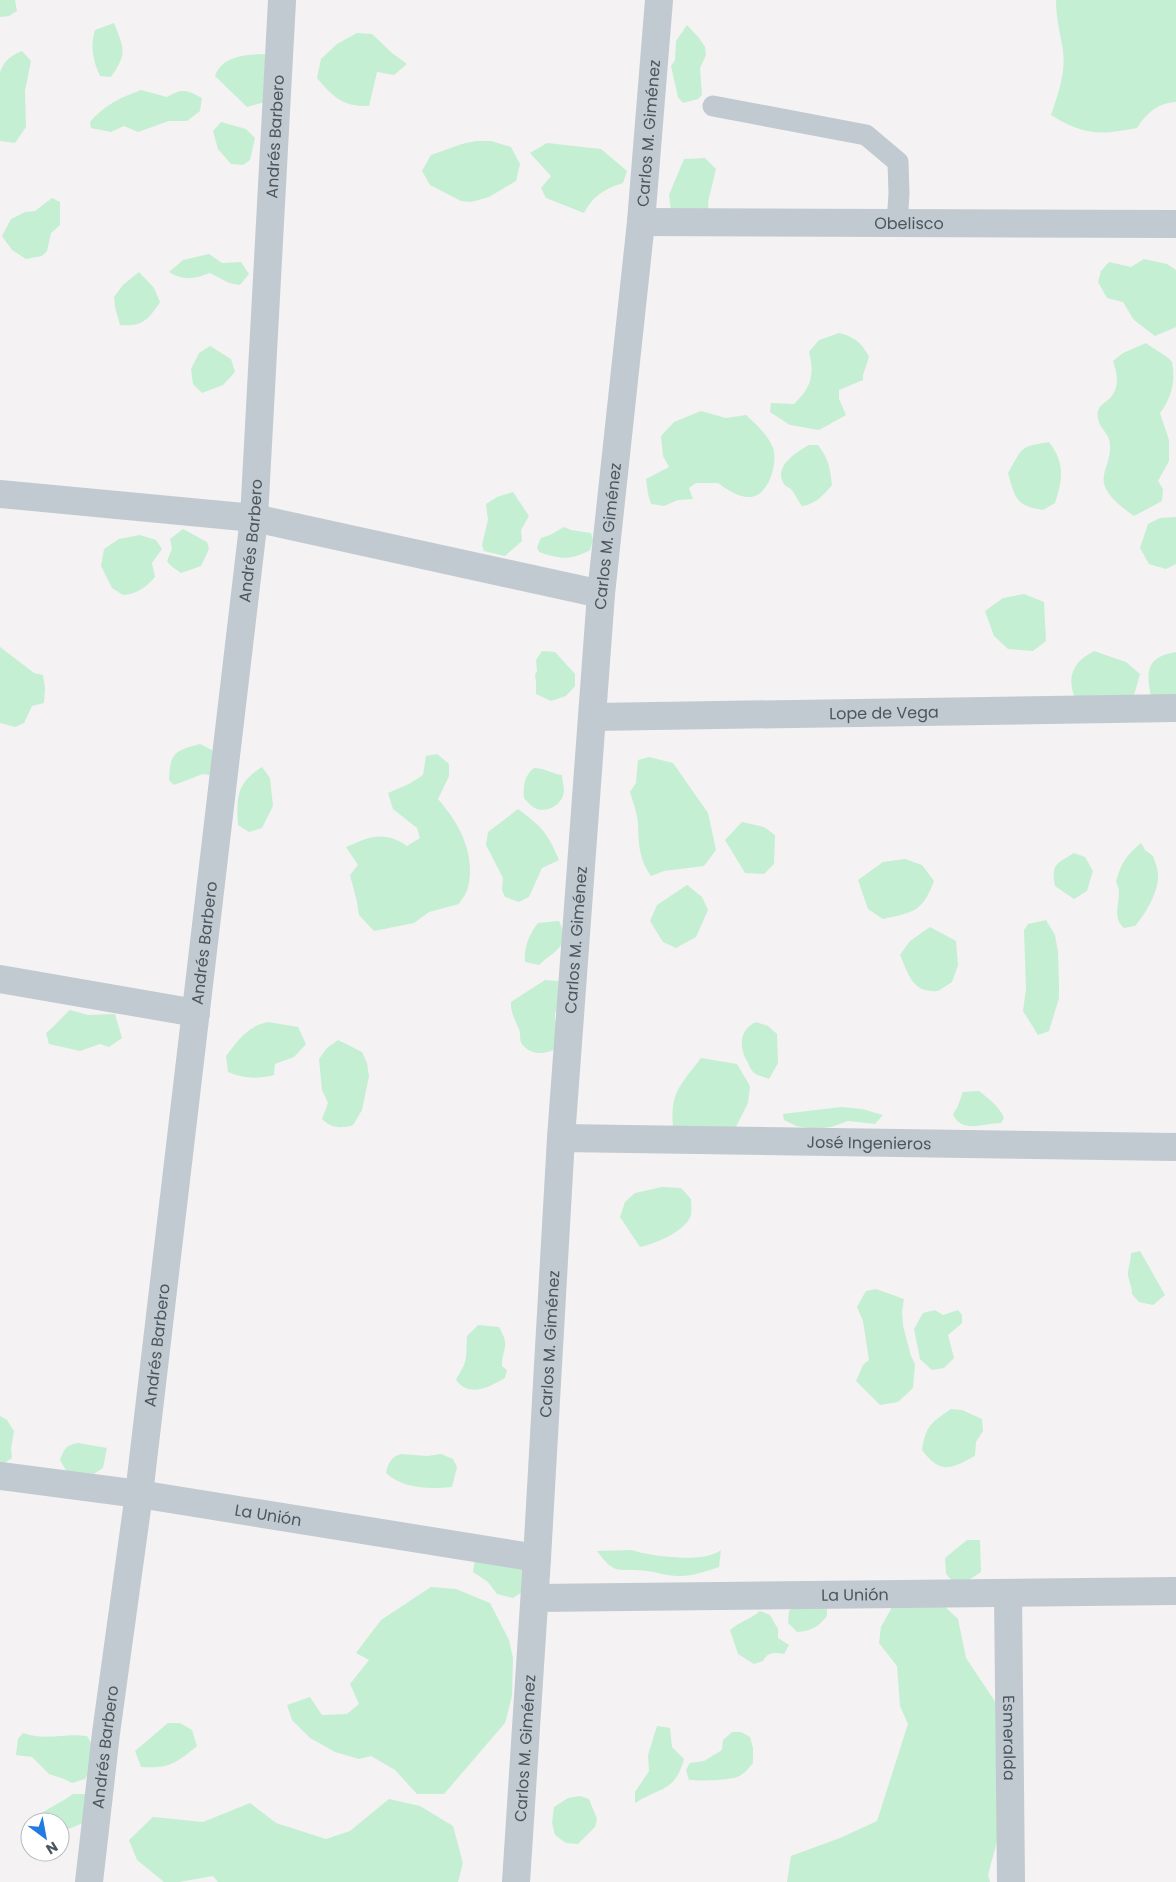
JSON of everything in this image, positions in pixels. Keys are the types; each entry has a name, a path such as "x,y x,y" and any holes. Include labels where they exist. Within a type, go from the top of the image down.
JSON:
{"street":[{"name":"Carlos M. Giménez","path":"516,1882 535,1598 561,1138 602,594 640,222 659,0"},
{"name":"Andrés Barbero","path":"89,1882 106,1733 139,1494 254,518 282,1"},
{"name":"Obelisco","path":"640,222 1176,224"},
{"path":"0,494 254,518 602,594"},
{"name":"Lope de Vega","path":"593,717 1176,708"},
{"path":"0,979 196,1013"},
{"name":"José Ingenieros","path":"561,1138 1176,1148"},
{"name":"La Unión","path":"0,1476 139,1494 537,1558"},
{"name":"La Unión","path":"535,1598 1176,1590"},
{"name":"Esmeralda","path":"1008,1593 1011,1882"}],"lane":[{"path":"713,106 866,135 898,162 899,194 896,223"}],"green space":[{"path":"0,0 15,0 17,11 9,16 0,17"},
{"path":"1056,0 1176,0 1176,102 1163,104 1153,110 1137,128 1113,132 1083,130 1051,115 1059,91 1064,58 1057,19"},
{"path":"114,23 122,45 122,56 111,77 100,76 93,53 95,30"},
{"path":"687,25 705,47 706,55 700,68 702,95 698,99 683,103 678,97 671,66 675,60 676,41"},
{"path":"357,33 372,34 407,64 394,75 377,72 369,106 352,105 339,100 317,78 321,59 337,44"},
{"path":"22,51 31,61 25,91 26,127 15,143 0,141 0,72 8,59"},
{"path":"265,54 289,68 280,98 247,107 215,76 219,69 229,60 243,56"},
{"path":"141,90 167,97 181,91 188,92 202,98 200,111 187,121 169,121 138,132 124,126 111,132 91,128 90,122 107,106"},
{"path":"221,122 246,129 255,138 250,160 243,165 231,164 218,149 213,131"},
{"path":"476,141 491,141 511,147 520,164 516,181 489,197 471,202 461,201 430,185 422,171 431,155"},
{"path":"547,143 601,149 627,171 623,183 600,194 591,202 584,213 546,198 541,188 551,176 530,153"},
{"path":"705,158 716,169 708,202 709,217 671,210 669,195 684,159"},
{"path":"52,198 60,202 60,225 51,233 47,251 42,256 26,259 12,250 2,236 11,219 25,212 35,211"},
{"path":"209,254 222,263 241,262 249,274 240,285 229,283 210,273 199,277 184,278 169,272 183,260"},
{"path":"1144,259 1167,264 1176,270 1176,327 1155,336 1134,320 1123,302 1107,298 1098,282 1101,271 1109,262 1131,267"},
{"path":"139,272 154,288 160,302 144,321 134,325 120,325 114,297 123,285"},
{"path":"839,333 857,341 869,357 863,380 839,390 839,399 846,415 819,430 790,425 770,412 771,403 794,404 800,398 810,381 812,368 809,352 819,340"},
{"path":"1146,343 1172,362 1172,389 1160,413 1169,440 1169,461 1158,481 1163,489 1162,501 1134,516 1113,499 1105,487 1104,475 1110,445 1108,436 1100,425 1098,411 1116,389 1117,384 1113,361 1123,353"},
{"path":"210,346 231,359 235,372 223,385 202,393 193,384 191,369 199,353"},
{"path":"701,411 726,418 746,415 761,430 771,443 774,454 773,470 767,485 756,496 745,497 728,490 718,483 696,483 689,488 693,499 678,500 664,506 651,504 646,479 669,467 663,456 661,436 674,422"},
{"path":"1049,442 1058,457 1061,479 1055,503 1043,510 1027,506 1018,499 1008,473 1023,450 1032,445"},
{"path":"809,445 818,445 825,455 830,468 832,485 819,499 811,504 802,506 791,489 784,484 781,472 792,456"},
{"path":"513,492 529,516 521,530 522,541 505,556 484,551 482,545 488,520 486,504 497,497"},
{"path":"1176,517 1176,564 1166,569 1149,564 1140,548 1148,524 1160,518"},
{"path":"564,527 591,533 593,540 590,550 577,556 565,558 539,552 537,547 541,538"},
{"path":"183,529 207,542 209,549 201,566 181,573 167,561 172,549 170,539"},
{"path":"140,535 156,540 162,549 152,563 155,577 140,590 123,595 112,588 101,566 104,549 119,539"},
{"path":"1024,594 1044,602 1046,641 1033,651 1008,649 994,636 985,611 1003,598"},
{"path":"0,647 34,673 43,675 45,688 44,703 32,706 24,723 15,727 0,723"},
{"path":"542,651 555,652 575,674 575,686 566,696 551,701 536,694 536,660"},
{"path":"1094,651 1126,662 1140,674 1133,699 1083,715 1072,689 1072,676 1078,663"},
{"path":"1176,652 1176,713 1151,697 1149,673 1150,667 1159,657"},
{"path":"200,744 212,750 219,764 209,775 203,774 174,785 169,780 172,759 175,754"},
{"path":"437,754 449,764 449,776 438,799 453,818 468,851 470,875 466,894 459,904 429,912 414,923 374,931 359,915 350,875 358,865 346,847 362,840 376,837 391,838 407,846 420,838 417,828 393,809 388,793 409,784 423,775 426,756"},
{"path":"649,757 673,763 708,813 716,850 704,866 664,871 651,876 647,869 640,850 637,819 630,792 636,783 638,760"},
{"path":"262,767 270,778 273,806 262,828 249,832 238,825 238,799 247,779"},
{"path":"534,768 562,775 563,796 553,807 543,810 538,809 524,798 525,781 528,774"},
{"path":"518,809 533,820 543,831 559,860 542,868 529,897 519,902 505,897 502,890 503,878 486,845 488,832"},
{"path":"742,822 764,827 775,835 774,864 764,874 745,873 725,840"},
{"path":"1141,843 1145,850 1153,856 1158,870 1158,881 1151,902 1139,921 1135,926 1124,928 1118,917 1119,893 1116,882 1125,860"},
{"path":"1074,853 1085,857 1093,871 1087,891 1074,899 1055,886 1054,873 1059,862"},
{"path":"905,859 922,865 934,881 930,892 915,909 902,915 883,919 868,909 858,880 883,862"},
{"path":"687,885 702,897 708,910 696,937 676,948 663,942 650,921 657,905"},
{"path":"1046,920 1055,935 1058,952 1059,998 1049,1031 1038,1035 1023,1011 1026,989 1024,930 1028,924"},
{"path":"559,921 563,937 560,947 539,965 525,962 525,951 528,941 538,923"},
{"path":"930,927 956,941 958,965 952,982 938,991 929,991 917,986 909,976 900,955 910,941"},
{"path":"545,980 559,981 558,989 564,1001 561,1008 555,1013 557,1029 555,1049 537,1053 525,1048 521,1042 520,1031 512,1012 511,1002"},
{"path":"70,1010 88,1015 115,1014 122,1038 109,1047 100,1044 80,1051 49,1044 46,1033"},
{"path":"268,1022 298,1027 306,1044 294,1057 275,1064 274,1075 251,1078 228,1072 226,1056 244,1035 254,1027"},
{"path":"756,1022 768,1026 777,1034 778,1063 769,1079 754,1073 743,1052 743,1035 750,1025"},
{"path":"338,1040 362,1052 367,1063 369,1076 362,1110 353,1125 344,1127 333,1126 322,1119 328,1103 322,1090 319,1059 327,1048"},
{"path":"701,1058 737,1064 750,1086 748,1103 736,1127 673,1127 675,1096"},
{"path":"979,1091 1000,1110 1004,1118 1001,1123 967,1126 957,1120 953,1114 963,1092"},
{"path":"841,1107 862,1109 883,1115 875,1124 848,1121 831,1127 814,1129 796,1126 784,1120 783,1114"},
{"path":"662,1187 681,1188 691,1199 691,1215 688,1221 677,1231 661,1240 640,1247 620,1217 625,1202 635,1193"},
{"path":"1140,1251 1165,1295 1153,1305 1139,1302 1132,1294 1128,1274 1131,1253"},
{"path":"876,1289 904,1299 902,1312 903,1326 915,1364 913,1388 898,1402 880,1405 856,1381 863,1365 869,1360 863,1321 857,1307 866,1291"},
{"path":"935,1310 943,1315 958,1310 962,1315 962,1323 948,1335 954,1358 944,1368 932,1370 920,1359 914,1329 923,1313"},
{"path":"478,1325 499,1327 505,1339 502,1366 507,1370 505,1378 493,1385 473,1390 467,1389 456,1380 465,1361 467,1336"},
{"path":"951,1409 962,1410 982,1419 983,1431 976,1442 975,1456 959,1464 946,1467 935,1463 922,1450 925,1435 930,1425"},
{"path":"0,1416 7,1420 14,1431 11,1449 12,1458 0,1466"},
{"path":"78,1443 107,1448 103,1468 87,1478 74,1479 60,1460 66,1448"},
{"path":"401,1454 427,1456 441,1454 453,1459 457,1467 452,1487 417,1487 393,1478 386,1473 388,1466 392,1459"},
{"path":"967,1540 980,1540 981,1572 964,1583 955,1584 946,1574 945,1558"},
{"path":"632,1550 659,1556 693,1558 703,1557 721,1550 719,1567 688,1576 638,1570 619,1570 609,1565 597,1551"},
{"path":"475,1557 528,1560 522,1592 513,1598 497,1594 488,1582 473,1572"},
{"path":"431,1587 456,1589 490,1603 509,1640 513,1658 512,1696 505,1723 444,1794 417,1794 395,1770 371,1756 359,1759 335,1752 310,1738 292,1720 287,1705 310,1697 322,1715 347,1714 359,1704 350,1684 369,1660 356,1653 381,1620"},
{"path":"810,1590 827,1606 827,1616 814,1628 797,1632 788,1623 789,1611"},
{"path":"895,1602 945,1607 958,1619 966,1658 996,1703 1007,1804 988,1875 990,1882 787,1882 791,1856 840,1838 877,1821 908,1724 900,1706 897,1666 879,1643 881,1627"},
{"path":"760,1611 770,1615 778,1629 778,1638 789,1645 784,1654 772,1653 763,1661 754,1664 738,1654 730,1630"},
{"path":"168,1723 180,1723 192,1730 197,1746 172,1764 159,1767 141,1767 135,1751"},
{"path":"657,1726 670,1728 672,1747 684,1759 676,1778 671,1783 635,1803 635,1792 649,1771 648,1755"},
{"path":"732,1732 741,1732 750,1737 753,1748 753,1763 737,1777 689,1780 686,1770 690,1763 704,1761 722,1750 723,1740"},
{"path":"23,1733 47,1737 87,1736 95,1753 95,1758 85,1779 72,1783 49,1774 32,1757 16,1755 18,1739"},
{"path":"73,1794 87,1794 93,1819 70,1828 70,1812 43,1812"},
{"path":"580,1796 589,1799 597,1819 595,1827 578,1844 566,1843 555,1835 552,1823 554,1807 568,1798"},
{"path":"389,1799 420,1806 453,1826 463,1863 458,1882 218,1882 213,1876 179,1882 164,1882 137,1860 129,1840 153,1817 203,1822 250,1803 276,1823 326,1839 350,1831"}]}
